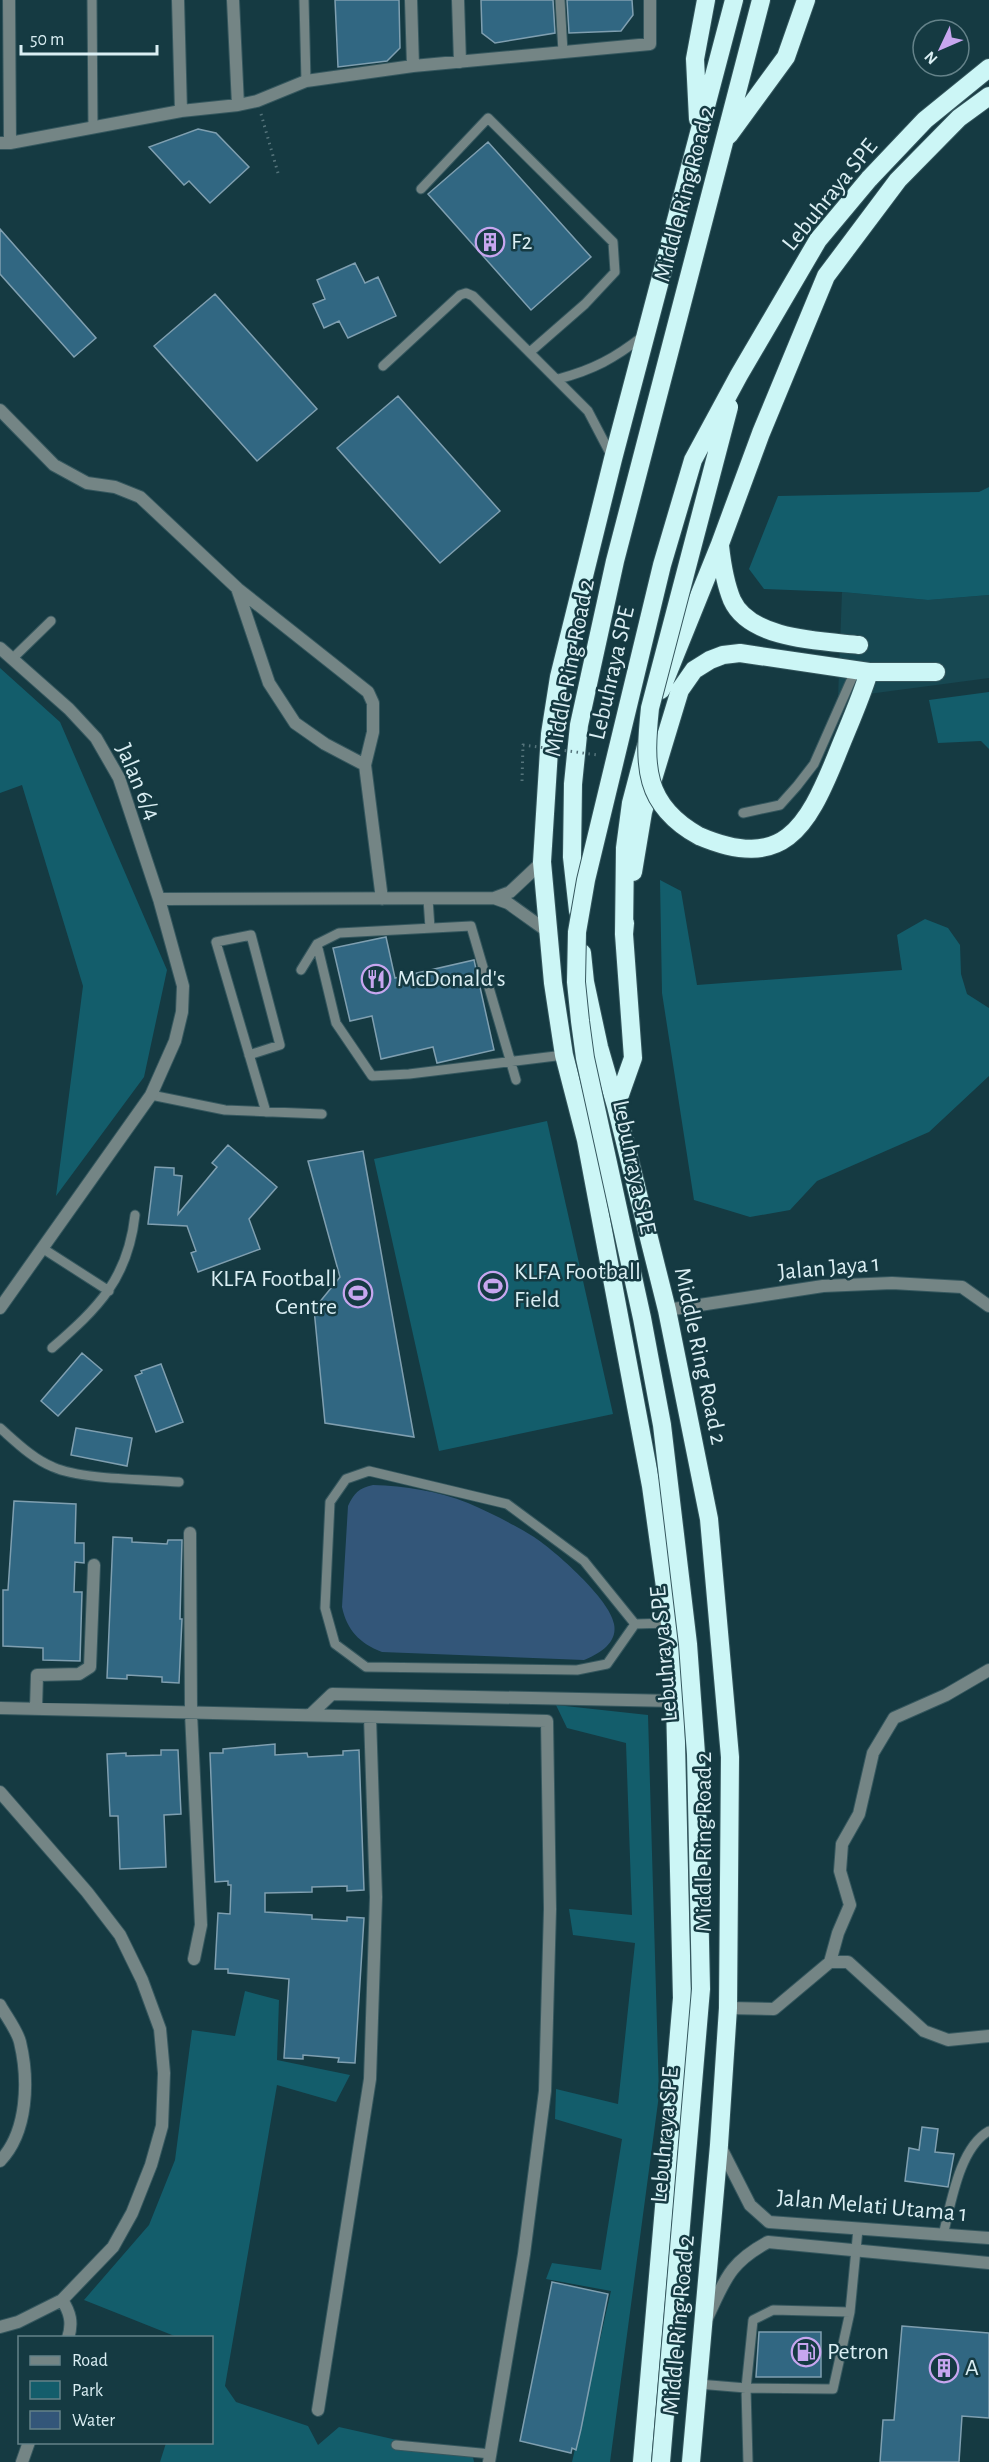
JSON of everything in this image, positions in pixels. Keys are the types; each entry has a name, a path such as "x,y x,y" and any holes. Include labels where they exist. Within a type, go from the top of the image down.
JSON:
{"highway":[{"path":"699,136 694,59 706,0"},
{"name":"Middle Ring Road 2","path":"642,2462 682,1998 675,1701 670,1623 649,1474 586,1140 564,1055 547,931 542,862 545,784 560,677 613,459 734,0"},
{"name":"Middle Ring Road 2","path":"691,2462 719,2145 728,2008 730,1757 709,1519 667,1310 599,1047 585,982 572,856 573,784 577,740 615,561 761,0"},
{"path":"724,142 786,57 806,0"},
{"name":"Lebuhraya SPE","path":"661,2462 701,1989 696,1754 688,1644 662,1425 631,1266 585,1058 576,982 577,932 586,880 682,493 693,460 739,375 818,240 869,179 925,120 989,68"},
{"name":"Lebuhraya SPE","path":"624,934 625,848 631,803 658,697 720,544 761,433 826,276 898,180 959,118 989,96"},
{"path":"739,375 714,457 650,708 645,752 650,777 659,800 685,828 718,844 741,849 761,849 777,844 795,831 809,816 819,798 863,670"},
{"path":"720,544 723,571 733,603 753,623 779,634 860,645"},
{"path":"616,1107 633,1058 624,934 643,812 680,690 694,670 723,655 740,652 863,670 936,672"}],"street":[{"path":"9,0 5,143 181,111 238,105 306,81 413,66 650,44 650,0"},
{"path":"178,0 181,111"},
{"path":"233,0 238,105"},
{"path":"411,0 413,66"},
{"path":"458,0 460,62"},
{"path":"0,410 54,465 87,483 115,487 140,497 237,588 368,692 373,703 374,732 365,765 382,899"},
{"path":"237,588 269,683 295,723 325,744 365,765"},
{"name":"Jalan 6/4","path":"0,648 69,709 96,738 119,777 159,899 183,986 182,1012 175,1041 151,1095 0,1308"},
{"path":"159,899 494,898 510,892 542,862"},
{"path":"494,898 508,903 547,931"},
{"name":"Jalan Jaya 1","path":"667,1310 823,1286 892,1283 962,1287 989,1305"},
{"path":"190,1533 190,1713 201,1924 194,1959"},
{"path":"36,1708 37,1675 79,1674 90,1667 94,1565"},
{"path":"728,2008 774,2008 830,1962 838,1933 850,1905 840,1871 842,1844 859,1814 873,1753 894,1718 946,1695 989,1670"},
{"path":"310,1715 332,1694 675,1701"},
{"path":"0,1708 547,1721 550,1909 545,2091 524,2254 490,2458"},
{"path":"318,2410 370,2079 376,1897 370,1717"},
{"path":"0,1792 87,1892 120,1935 142,1980 160,2029 164,2073 162,2126 151,2165 132,2212 113,2247 62,2300 18,2322 0,2327"},
{"path":"830,1962 848,1962 924,2031 948,2040 989,2036"},
{"path":"0,2005 20,2040 24,2082 22,2116 11,2149 0,2161"},
{"name":"Jalan Melati Utama 1","path":"719,2145 750,2205 769,2222 989,2238"},
{"name":"Jalan Melati Utama 1","path":"703,2325 731,2268 753,2250 768,2242 989,2263"},
{"path":"62,2300 69,2310 71,2328 68,2336"},
{"path":"22,2462 28,2444"}],"lane":[{"path":"92,0 93,128"},
{"path":"304,0 306,81"},
{"path":"560,0 563,52"},
{"path":"421,189 488,118 613,242 615,272 585,304 530,352"},
{"path":"383,366 466,293 473,296 588,411 613,459"},
{"path":"558,380 599,366 647,333"},
{"path":"12,659 51,621"},
{"path":"743,813 780,805 797,786 814,764 863,670"},
{"path":"428,899 430,928"},
{"path":"301,970 317,944 339,933 471,926 516,1080"},
{"path":"249,1055 280,1045 251,935 216,942 249,1055 266,1112"},
{"path":"317,944 336,1023 372,1076 409,1074 564,1055"},
{"path":"151,1095 225,1110 322,1114"},
{"path":"52,1348 81,1322 109,1291 125,1260 132,1240 135,1215"},
{"path":"42,1248 109,1291"},
{"path":"0,1428 33,1455 52,1467 73,1474 179,1482"},
{"path":"369,1471 507,1504 584,1561 635,1624 607,1664 577,1670 366,1667 335,1644 324,1608 330,1502 346,1479 369,1471"},
{"path":"635,1624 670,1623"},
{"path":"943,2235 963,2162 977,2141 989,2131"},
{"path":"698,2384 746,2388 833,2389 850,2312 858,2229"},
{"path":"748,2462 746,2388 753,2320 773,2310 850,2312"},
{"path":"396,2445 490,2458"}],"path":[{"path":"257,100 278,173"},
{"path":"522,781 523,745 604,756"}],"shaded area":[{"path":"842,592 928,600 989,595 989,678 838,698"}],"green space":[{"path":"989,487 989,595 928,600 842,592 764,589 749,569 778,496 979,492"},
{"path":"0,668 60,722 167,970 144,1077 56,1196 83,986 22,785 0,793"},
{"path":"989,692 989,749 981,741 938,743 929,700"},
{"path":"660,880 681,891 697,985 902,970 897,935 925,919 948,928 960,945 961,974 967,994 989,1008 989,1076 929,1132 817,1181 790,1210 750,1217 694,1200 662,993"},
{"name":"KLFA Football Field","path":"547,1121 613,1414 439,1451 374,1159"},
{"path":"556,1705 648,1715 659,2095 610,2462 572,2462 611,2291 546,2279 552,2263 601,2270 622,2139 555,2119 556,2089 618,2104 635,1943 573,1935 569,1909 632,1915 626,1743 567,1728"},
{"path":"245,1991 279,2000 277,2060 350,2075 336,2102 277,2085 225,2386 236,2402 308,2426 318,2445 339,2427 473,2457 474,2462 160,2462 166,2444 213,2444 213,2336 174,2336 84,2300 149,2225 175,2160 192,2030 235,2036"}],"water":[{"path":"373,1485 445,1495 468,1503 534,1537 580,1576 603,1602 614,1624 613,1637 610,1642 596,1655 584,1660 382,1652 367,1644 355,1635 342,1607 348,1506 358,1492"}],"building":[{"path":"335,0 399,0 400,48 387,61 338,67"},
{"path":"481,0 553,0 555,33 495,43 482,33"},
{"path":"567,0 632,0 633,15 621,31 569,33"},
{"path":"198,129 216,133 249,167 210,203 189,181 184,185 149,147"},
{"path":"488,142 591,257 531,310 428,194"},
{"path":"0,229 96,338 74,357 0,274"},
{"path":"355,263 365,283 378,277 396,316 348,338 339,321 324,328 313,304 325,299 317,280"},
{"path":"215,294 317,409 257,461 154,346"},
{"path":"398,396 500,511 440,563 337,448"},
{"path":"386,937 395,978 474,960 494,1050 437,1063 433,1047 381,1059 372,1016 350,1021 333,948"},
{"path":"228,1145 277,1187 249,1219 260,1249 198,1272 191,1253 196,1251 187,1226 148,1224 155,1167 174,1168 174,1175 182,1176 178,1214 217,1167 212,1163"},
{"name":"KLFA Football Centre","path":"363,1151 414,1437 325,1423 314,1309 340,1277 308,1161"},
{"path":"82,1353 102,1370 58,1416 41,1401"},
{"path":"161,1364 183,1422 156,1432 135,1376 142,1373 141,1371"},
{"path":"76,1428 132,1438 127,1466 71,1455"},
{"path":"14,1501 76,1504 75,1543 84,1543 84,1563 75,1562 74,1592 82,1592 80,1661 43,1660 43,1648 3,1646 3,1590 8,1590"},
{"path":"113,1537 132,1538 132,1542 167,1544 168,1540 182,1540 179,1683 162,1682 162,1677 127,1675 127,1679 107,1678"},
{"path":"275,1744 275,1755 307,1753 308,1757 343,1755 343,1751 359,1750 364,1890 347,1891 347,1886 312,1887 312,1892 265,1893 265,1912 312,1915 312,1919 347,1921 347,1917 364,1918 355,2063 338,2062 339,2058 303,2055 303,2059 284,2058 289,1979 228,1973 228,1969 215,1969 218,1913 230,1914 231,1885 228,1885 228,1881 215,1882 210,1753 223,1753 223,1749"},
{"path":"161,1750 178,1750 181,1814 164,1815 166,1867 120,1869 118,1816 110,1816 107,1754 161,1755"},
{"path":"922,2127 938,2129 935,2152 954,2154 948,2187 905,2181 909,2148 919,2150"},
{"path":"552,2282 608,2294 581,2429 576,2450 572,2448 571,2453 520,2441"},
{"name":"A","path":"902,2326 989,2333 989,2418 962,2416 959,2462 880,2462 883,2420 894,2420"},
{"path":"759,2332 821,2332 821,2377 756,2377"}],"place":[{"name":"F2","path":"490,242"},
{"name":"McDonald's","path":"376,979"},
{"name":"KLFA Football Field","path":"493,1286"},
{"name":"KLFA Football Centre","path":"358,1293"},
{"name":"Petron","path":"806,2352"},
{"name":"A","path":"944,2368"}]}
